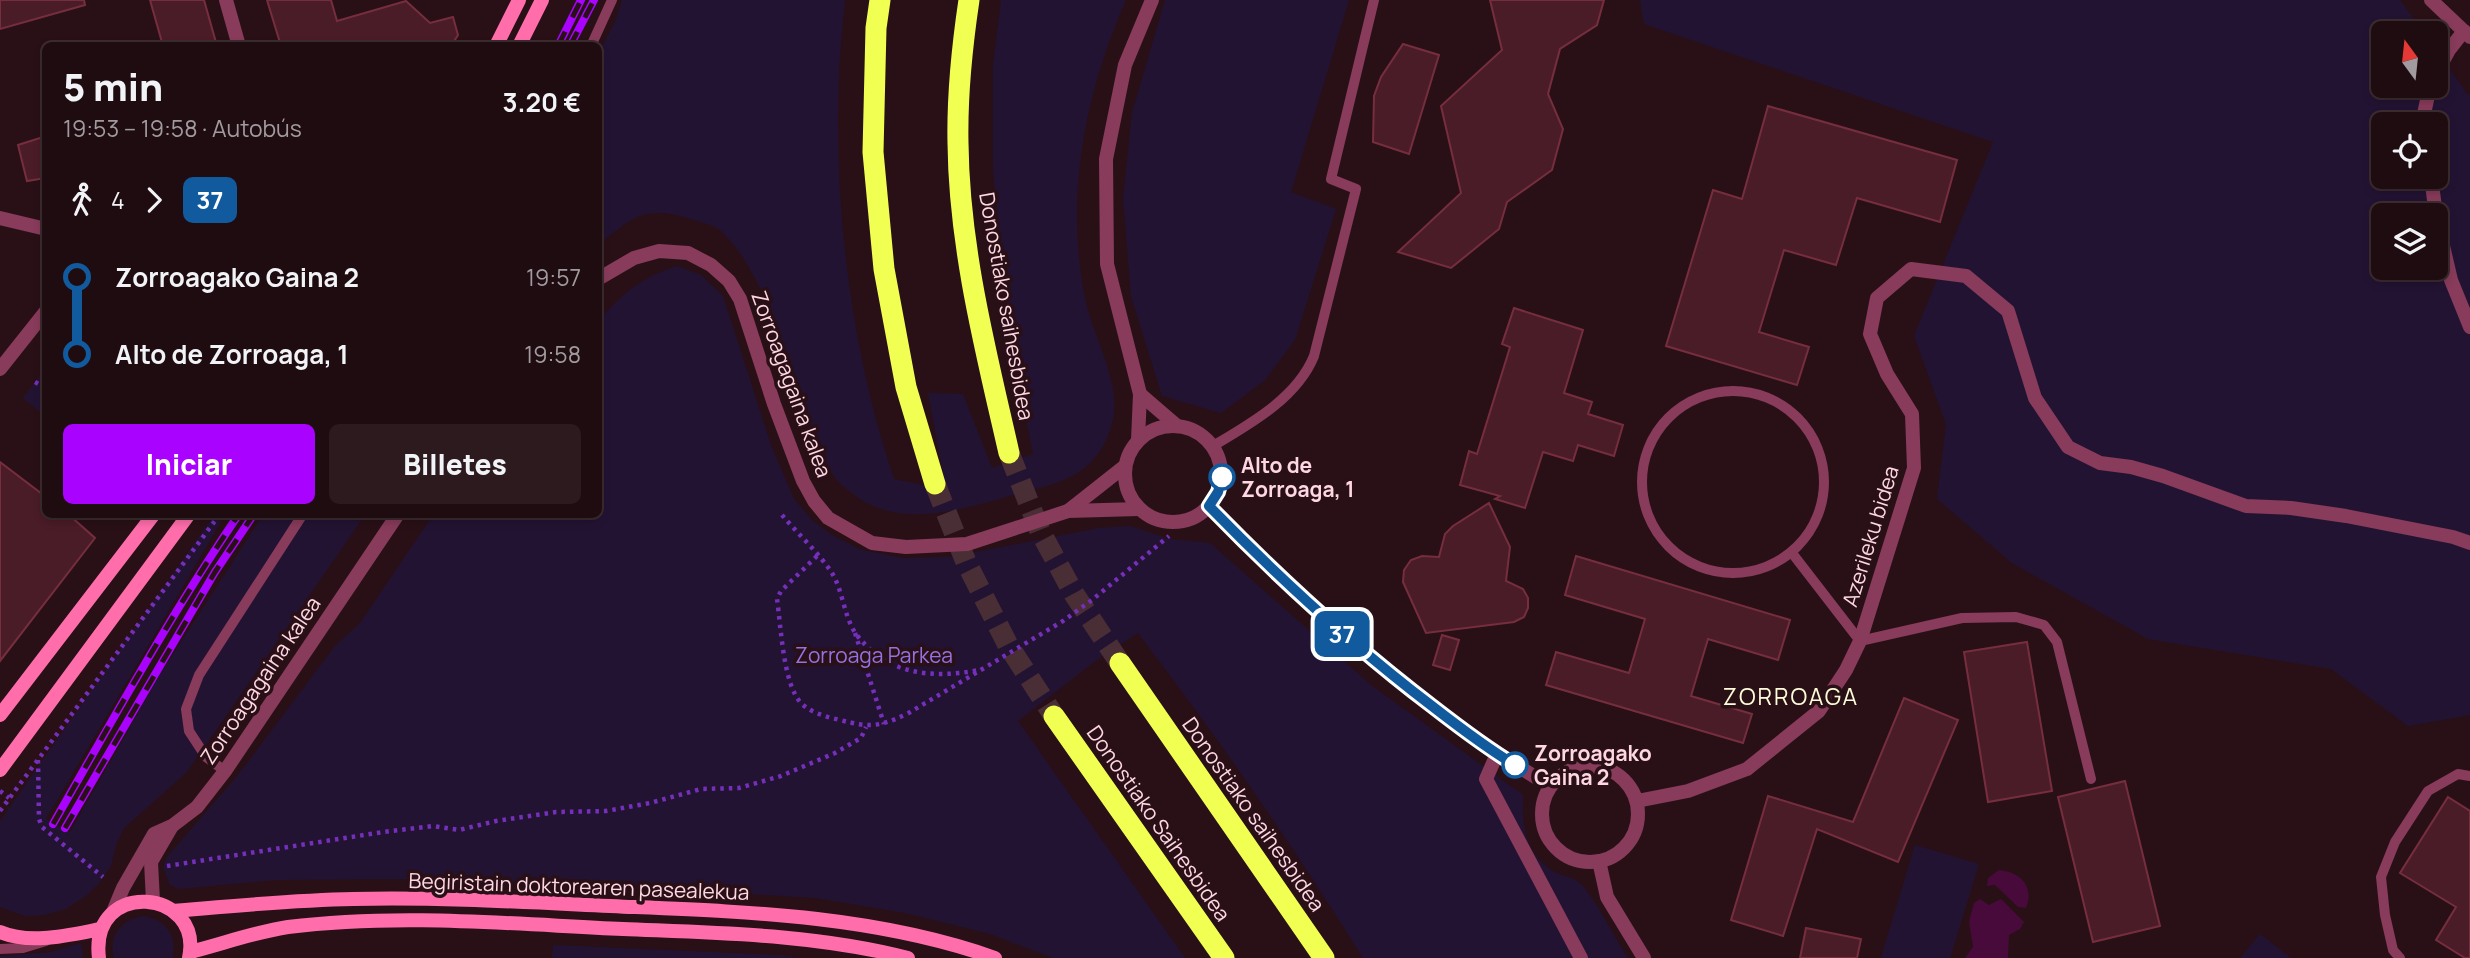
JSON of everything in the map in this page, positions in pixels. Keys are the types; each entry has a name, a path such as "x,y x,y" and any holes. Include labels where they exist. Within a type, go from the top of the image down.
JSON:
{"highway":[{"path":"880,0 876,28 873,152 884,270 906,387 935,484"},
{"name":"Donostiako saihesbidea","path":"969,0 961,49 958,144 964,227 988,361 1009,453"},
{"name":"Donostiako saihesbidea","path":"1120,663 1324,958"},
{"name":"Donostiako Saihesbidea","path":"1054,716 1224,958"}],"main road":[{"path":"498,42 519,0"},
{"path":"521,42 541,0"},
{"path":"0,715 151,518"},
{"path":"0,770 186,518"},
{"name":"Begiristain doktorearen pasealekua","path":"173,911 352,899 457,899 712,910 882,928 988,955"},
{"path":"99,958 97,945 101,929 113,912 125,904 139,901 153,901 173,911 187,930 190,955"},
{"name":"Begiristain doktorearen pasealekua","path":"190,955 285,928 350,921 402,920 802,939 876,950 908,958"},
{"path":"0,932 19,938 101,929"}],"street":[{"path":"226,0 238,42"},
{"path":"1138,440 1140,394 1107,264 1106,159 1125,65 1152,0"},
{"path":"2431,0 2467,34 2448,52"},
{"path":"0,218 42,228"},
{"name":"Zorroagagaina kalea","path":"602,277 635,258 659,251 688,253 711,265 729,281 740,299 774,404 803,481 828,518 872,542 906,547 967,544 1068,511 1139,509"},
{"path":"2448,267 2470,327"},
{"name":"Azerileku bidea","path":"1637,801 1688,791 1747,769 1819,711 1846,670 1860,641 1914,468 1912,414 1887,374 1870,334 1877,298 1911,269 1966,276 2008,311 2035,398 2068,447 2100,463 2131,467 2163,476 2246,506 2346,516 2470,542"},
{"path":"0,369 42,316"},
{"path":"1140,394 1176,425"},
{"path":"1176,425 1191,428 1213,446 1220,460 1222,477 1218,492 1199,515 1173,522 1160,521 1139,509 1125,482 1125,466 1129,452 1138,440 1156,429 1176,425"},
{"name":"Zorroagagaina kalea","path":"1068,511 1125,466"},
{"path":"1209,506 1311,607 1417,695 1497,754 1550,786"},
{"name":"Zorroagagaina kalea","path":"113,912 123,888 154,834 172,826 197,807 225,771 395,518"},
{"path":"1497,754 1486,779 1581,958"},
{"path":"1575,768 1606,768 1620,776 1637,801 1636,828 1631,840 1622,850 1599,862 1571,859 1558,851 1543,827 1541,813 1550,786 1561,775 1575,768"},
{"name":"Zorroagagaina kalea","path":"153,901 151,862 172,826"},
{"path":"1599,862 1607,897 1644,958"}],"lane":[{"path":"593,42 612,0"},
{"path":"1213,446 1258,420 1308,371 1314,356 1356,189 1331,179 1374,0"},
{"path":"1740,391 1761,395 1781,404 1805,426 1821,454 1825,476 1824,497 1807,537 1792,553 1773,565 1751,572 1729,573 1696,566 1668,547 1655,530 1646,509 1642,476 1650,443 1662,424 1679,409 1698,398 1718,392 1740,391"},
{"path":"225,771 206,757 189,731 186,709 199,675 300,518"},
{"path":"1792,553 1860,641 1962,618 2016,617 2044,625 2057,642 2091,779"},
{"path":"2400,958 2393,950 2385,915 2381,877 2395,842 2428,791 2458,774 2470,776"},
{"path":"0,949 37,945 65,935"}],"path":[{"path":"35,382 42,386"},
{"path":"782,515 831,572 838,586 884,724"},
{"path":"0,811 217,518"},
{"path":"817,556 781,591 777,599 789,680 803,705 816,713 866,726 884,724 907,714 1073,614 1168,536"},
{"path":"855,632 878,655 902,668 929,676 983,669"},
{"path":"166,867 395,830 433,826 459,830 556,812 606,811 650,803 701,789 739,788 781,776 835,753 861,738 866,726"},
{"path":"38,760 39,819 43,827 103,877"},
{"path":"0,791 9,798"}],"green space":[{"path":"622,0 845,0 840,59 839,181 852,304 877,423 894,479 923,485 944,479 928,393 963,394 992,468 1033,454 1017,372 1002,269 993,168 993,65 1001,0 1126,0 1111,36 1089,110 1078,187 1077,226 1086,303 1107,365 1114,397 1111,427 1096,456 1086,466 1062,481 940,512 900,513 881,509 863,501 845,488 827,466 820,451 762,293 750,269 721,231 682,216 650,214 632,220 602,242 602,46 615,22"},
{"path":"1165,0 1349,0 1291,192 1336,209 1295,340 1265,380 1221,413 1162,396 1131,296 1123,198 1132,113"},
{"path":"1640,0 2400,0 2415,21 2371,21 2371,98 2448,98 2448,67 2468,95 2470,94 2470,715 2408,726 2331,669 2148,639 2012,563 1937,499 1946,424 1914,336 1993,142 1644,24"},
{"name":"Zorroaga Parkea","path":"677,266 701,275 723,296 771,445 794,499 813,521 832,535 859,549 903,558 950,557 1099,528 1130,526 1169,539 1210,543 1371,685 1523,795 1524,827 1530,847 1543,864 1582,885 1628,958 1363,958 1255,793 1138,633 1094,662 1018,721 1185,958 1053,958 990,934 905,913 816,898 407,879 275,880 179,889 170,885 163,868 166,858 238,775 335,646 360,623 431,518 602,518 602,317 634,287"},
{"path":"42,373 42,414 23,398"},
{"path":"212,518 223,518 46,819 70,832 161,673 261,518 363,518 187,772 124,828 111,866 87,895 66,909 44,915 25,916 0,907 0,821"},
{"path":"1915,845 1979,864 1950,958 1881,958"},
{"path":"143,916 158,921 168,930 173,943 172,958 114,958 113,943 118,930 128,921"},
{"path":"2260,934 2291,958 2240,958"},
{"path":"81,943 83,958 0,958 51,952"},
{"path":"553,945 780,955 800,958 552,958"}],"shaded area":[{"path":"1999,870 2007,871 2024,882 2029,893 2026,908 2018,907 1995,885 1987,886 1988,878"},
{"path":"1980,899 1989,905 2001,899 2024,922 2020,929 2009,935 2008,958 1965,958 1973,947 1969,922 1974,903"}],"building":[{"path":"0,0 84,0 85,5 0,29"},
{"path":"150,0 204,0 216,42 162,42"},
{"path":"267,0 331,0 337,21 406,1 430,23 453,17 458,35 454,42 280,42"},
{"path":"1490,0 1604,0 1597,25 1560,49 1548,94 1563,129 1552,170 1507,202 1499,229 1451,268 1398,252 1461,193 1441,106 1502,50"},
{"path":"1403,44 1439,55 1409,154 1373,142 1374,96 1381,77"},
{"path":"1768,106 1957,160 1940,222 1857,198 1836,265 1784,250 1759,332 1809,347 1797,385 1666,346 1713,190 1742,199"},
{"path":"42,137 42,179 27,181 18,145"},
{"path":"1514,308 1583,330 1564,393 1592,402 1588,414 1623,425 1614,456 1578,445 1573,461 1543,452 1525,508 1495,499 1500,496 1460,485 1469,451 1477,454 1510,347 1502,344"},
{"path":"0,462 42,494 42,518 72,518 95,538 0,661"},
{"path":"1489,503 1510,547 1506,581 1523,589 1528,598 1524,617 1514,622 1426,633 1403,582 1404,570 1411,560 1422,556 1439,557 1445,534"},
{"path":"1576,556 1790,620 1778,660 1708,639 1691,696 1752,714 1743,743 1546,685 1556,652 1629,673 1645,619 1565,595"},
{"path":"1442,635 1459,640 1450,670 1433,665"},
{"path":"2027,642 2052,791 1988,802 1964,652"},
{"path":"1904,698 1958,720 1898,862 1817,829 1783,936 1731,920 1768,796 1853,822"},
{"path":"2125,781 2160,926 2093,942 2058,797"},
{"path":"2448,797 2470,811 2470,958 2465,958 2436,940 2456,907 2400,873"},
{"path":"1806,928 1861,939 1857,958 1800,958"}],"tunnel":[{"path":"1009,453 1040,531 1074,594 1120,663"},
{"path":"935,484 966,562 1008,645 1054,716"}],"railway":[{"path":"560,42 581,0"},
{"path":"572,42 594,0"},
{"path":"53,824 166,628 236,518"},
{"path":"65,828 215,572 251,518"}],"bus line":[{"name":"37","path":"1222,477 1218,492 1209,506 1261,559 1365,653 1461,728 1515,765"}],"place":[{"name":"Alto de Zorroaga, 1","path":"1222,477"},
{"name":"Zorroagako Gaina 2","path":"1515,765"}],"district":[{"name":"ZORROAGA","path":"1791,696"}]}
